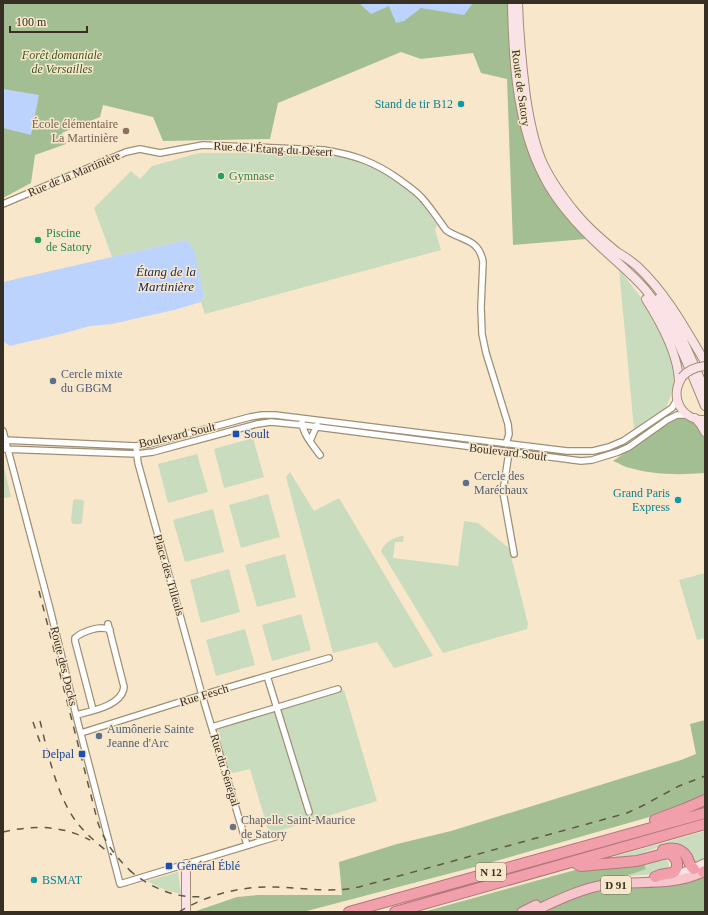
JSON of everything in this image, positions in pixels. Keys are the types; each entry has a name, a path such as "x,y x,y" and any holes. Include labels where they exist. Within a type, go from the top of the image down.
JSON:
{"highway":[{"path":"634,833 643,825 705,800"},
{"name":"N 12","path":"349,912 705,812"},
{"name":"N 12","path":"395,912 705,824"},
{"path":"627,861 669,848 675,848 686,855 692,867 702,869"},
{"path":"572,863 581,866 637,861 668,853 672,854 677,862 675,871 655,877"}],"main road":[{"name":"Route de Satory","path":"512,3 517,80 522,116 536,161 555,196 570,216 618,261"},
{"name":"Route de Satory","path":"518,3 523,78 535,142 541,158 560,192 575,212 592,230 616,250"},
{"path":"616,250 636,266 663,294 675,311 705,362"},
{"path":"616,250 655,292 669,312 682,336 705,390"},
{"path":"618,261 640,289 658,319 674,355 681,379"},
{"path":"618,261 644,287 666,320 705,406"},
{"path":"705,366 688,371 681,379 676,390 677,400 683,410 698,418 705,432"},
{"path":"186,864 186,912"},
{"name":"D 91","path":"522,912 583,886 601,882 655,877 702,869"},
{"name":"D 91","path":"532,912 584,890 603,886 673,881 692,877 702,869"}],"street":[{"name":"Rue de l'Étang du Désert","path":"146,150 160,153 203,145 324,150 358,157 393,175 413,189 446,230 451,234 470,241 479,249 482,255 482,334 486,353 508,424 509,434 506,444"},
{"name":"Rue de la Martinière","path":"3,204 126,152 140,149 146,150"},
{"name":"Boulevard Soult","path":"4,441 136,446 153,443 250,417 275,415 567,451 593,451 609,447 623,441 672,408 677,400"},
{"name":"Boulevard Soult","path":"5,449 137,454 152,452 257,424 271,422 572,460 592,460 629,447 667,420 677,415 698,418"},
{"path":"303,418 302,425 310,441 320,455"},
{"path":"310,441 318,422 316,419"},
{"path":"3,431 5,449"},
{"path":"183,435 185,444"},
{"name":"Place des Tilleuls","path":"136,446 138,463 202,695"},
{"name":"Route des Docks","path":"5,449 50,609 80,732 120,884 186,864"},
{"path":"509,452 503,492 514,554"},
{"path":"76,715 93,710 103,707 119,698 124,691 109,627 88,630 79,634 75,638 93,710"},
{"name":"Rue Fesch","path":"80,732 329,658"},
{"path":"267,676 309,812"},
{"path":"212,728 338,689"},
{"name":"Rue du Sénégal","path":"202,695 247,845"},
{"path":"186,864 275,836"}],"green space":[{"name":"Forêt domaniale de Versailles","path":"3,3 510,3 510,49 522,132 545,187 565,216 586,239 513,245 507,79 481,73 473,53 421,59 401,52 278,103 270,139 163,141 153,117 103,105 100,117 62,133 66,144 35,155 31,183 3,198"},
{"path":"199,153 316,154 338,156 359,161 397,182 418,199 437,225 435,230 441,250 205,314 201,302 204,295 186,240 112,257 94,208 131,171 140,179 152,166"},
{"path":"619,269 646,304 667,344 676,373 670,398 666,407 634,429"},
{"path":"683,418 694,423 702,430 705,436 705,473 677,474 649,472 628,467 613,461 675,419"},
{"path":"253,438 264,477 224,488 214,449"},
{"path":"197,454 208,492 168,503 158,464"},
{"path":"3,464 11,497 3,498"},
{"path":"290,472 314,511 339,498 433,656 394,668 377,642 333,653 286,477"},
{"path":"268,494 280,537 241,548 229,505"},
{"path":"75,499 83,500 84,502 82,523 80,524 73,524 71,521 73,501"},
{"path":"213,509 224,552 185,562 173,520"},
{"path":"464,521 478,523 509,548 528,624 527,629 443,653 381,551 390,540 404,536 403,542 395,542 393,558 458,566"},
{"path":"285,554 296,597 257,607 245,565"},
{"path":"229,569 240,612 201,623 190,580"},
{"path":"705,573 705,638 697,640 679,580"},
{"path":"301,614 311,650 272,661 262,625"},
{"path":"245,629 255,665 216,676 206,640"},
{"path":"344,690 377,801 269,833 250,769 229,774 215,729"},
{"path":"705,720 705,794 660,814 482,865 303,912 196,912 237,897 258,895 342,895 339,862 397,844 451,831 681,760 696,754 690,724"},
{"path":"705,831 705,861 694,867 664,845 626,859 599,861"},
{"path":"662,858 668,861 668,869 655,874 618,877 632,874 646,868 644,863"},
{"path":"644,863 646,869 632,874 579,886 521,912 423,912 575,870 629,866"},
{"path":"178,872 181,894 165,890 147,881"},
{"path":"705,876 705,912 540,912 584,893 641,887"}],"water":[{"path":"359,3 473,3 464,15 421,8 404,21 396,23 389,6 371,14"},
{"path":"3,89 39,95 31,135 3,128"},
{"name":"Étang de la Martinière","path":"186,240 194,249 204,296 201,302 174,310 112,324 90,326 10,346 3,341 3,282"}],"railway":[{"path":"39,591 98,823 112,850 133,873"},
{"path":"40,721 54,775 64,801 78,824 86,833 112,855"},
{"path":"33,722 42,748"},
{"path":"179,912 213,896 226,892 251,888 276,887 338,890 359,887 627,813 679,786 705,776"},
{"path":"3,832 26,828 58,829 69,831 90,840"},
{"path":"129,870 146,882 165,891 185,896 206,896"}],"place":[{"name":"Stand de tir B12","path":"461,104"},
{"name":"École élémentaire La Martinière","path":"126,131"},
{"name":"Gymnase","path":"221,176"},
{"name":"Piscine de Satory","path":"38,240"},
{"name":"Cercle mixte du GBGM","path":"53,381"},
{"name":"Soult","path":"236,434"},
{"name":"Cercle des Maréchaux","path":"466,483"},
{"name":"Grand Paris Express","path":"678,500"},
{"name":"Aumônerie Sainte Jeanne d'Arc","path":"99,736"},
{"name":"Delpal","path":"82,754"},
{"name":"Chapelle Saint-Maurice de Satory","path":"233,827"},
{"name":"Général Éblé","path":"169,866"},
{"name":"BSMAT","path":"34,880"}]}
